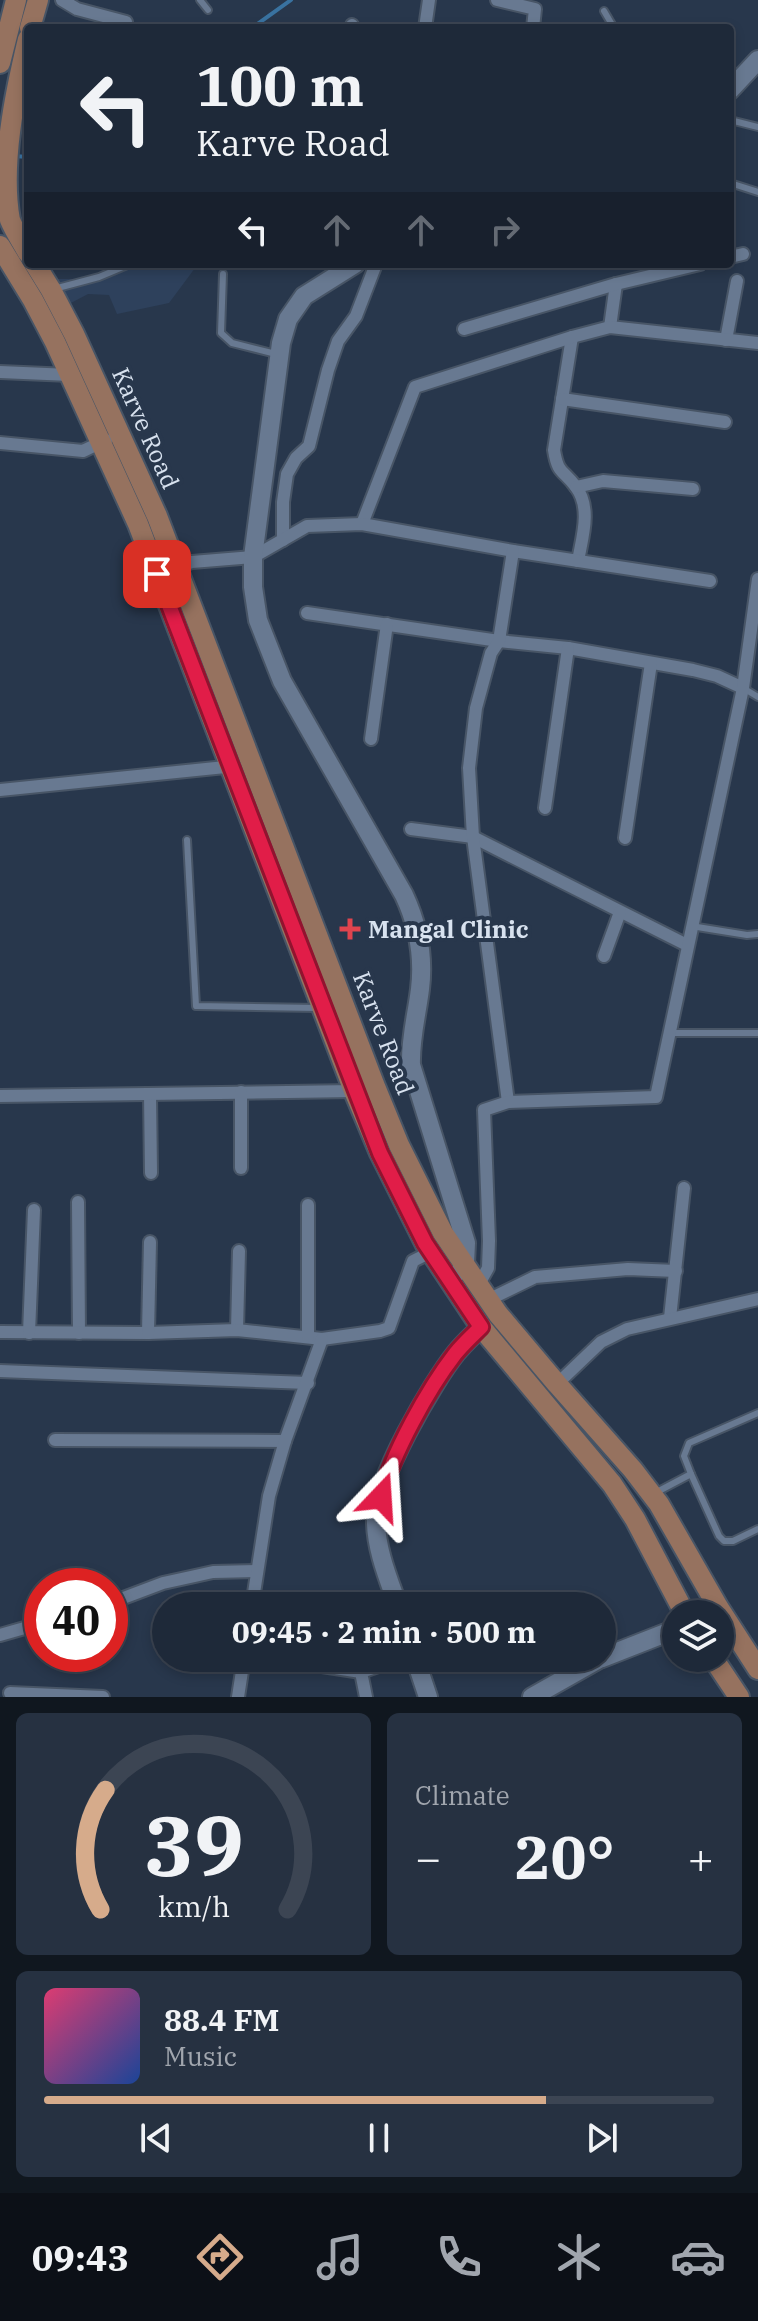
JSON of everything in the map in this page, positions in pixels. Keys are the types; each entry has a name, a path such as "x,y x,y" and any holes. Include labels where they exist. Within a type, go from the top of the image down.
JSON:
{"main road":[{"path":"28,24 42,5"},
{"path":"0,63 24,30"},
{"path":"24,57 1,175 10,219 24,245"},
{"name":"Karve Road","path":"1,250 74,334 138,524 166,571 251,761 374,1084 399,1145 443,1233 498,1314 651,1495 707,1600"},
{"name":"Karve Road","path":"36,268 70,375 110,438"},
{"name":"Karve Road","path":"166,571 231,767 380,1153 431,1252 481,1327 612,1484 635,1519 678,1600"},
{"name":"Karve Road","path":"734,1634 754,1655"},
{"path":"722,1672 739,1697"}],"street":[{"path":"426,24 429,0"},
{"path":"497,0 535,9 533,24"},
{"path":"42,5 77,9 126,22"},
{"path":"734,86 758,60"},
{"path":"349,268 304,296 288,319 280,354 253,557 253,587 258,620 282,681 415,919 421,962 410,1045 411,1065 466,1243 465,1263 457,1289"},
{"path":"283,540 287,474 296,458 309,446 338,341 356,316 374,268"},
{"path":"464,329 616,284 683,268"},
{"path":"726,340 737,281"},
{"path":"610,327 616,284"},
{"path":"362,524 415,387 610,327 758,343"},
{"path":"572,337 554,450 557,468 576,487 583,502 585,516 578,561"},
{"path":"0,372 70,375"},
{"path":"562,399 725,422"},
{"path":"0,443 83,451 110,438"},
{"path":"576,487 603,481 693,489"},
{"path":"166,571 192,562 253,557 307,526 362,524 710,581"},
{"path":"508,1102 473,837 469,768 476,708 491,653 499,641 513,551"},
{"path":"676,1271 628,1269 535,1277 484,1292 489,1241 484,1110 508,1102 656,1097 743,688 758,579"},
{"path":"307,613 568,648 717,676 743,688"},
{"path":"371,739 387,624"},
{"path":"545,808 568,648"},
{"path":"625,838 651,663"},
{"path":"0,790 231,767 251,761"},
{"path":"411,829 473,837 687,945"},
{"path":"604,956 620,912"},
{"path":"0,1096 354,1091 374,1084"},
{"path":"241,1092 241,1168"},
{"path":"150,1094 151,1173"},
{"path":"670,1318 684,1188"},
{"path":"78,1202 79,1333"},
{"path":"308,1205 308,1337"},
{"path":"29,1333 34,1210"},
{"path":"148,1333 150,1242"},
{"path":"237,1330 239,1251"},
{"path":"0,1332 237,1330 322,1339 389,1328 413,1261 431,1252"},
{"path":"557,1384 601,1342 627,1329 758,1299"},
{"path":"393,1592 381,1557 375,1516 386,1477 429,1393 456,1353 481,1327"},
{"path":"254,1592 269,1496 285,1441 322,1339"},
{"path":"0,1371 308,1383"},
{"path":"55,1440 285,1441"},
{"path":"128,1596 163,1583 213,1572 257,1571"},
{"path":"0,1635 24,1628"},
{"path":"616,1653 662,1634"},
{"path":"238,1697 242,1672"},
{"path":"361,1672 366,1697"},
{"path":"420,1672 428,1697"},
{"path":"532,1697 577,1672"},
{"path":"10,1693 103,1697"}],"lane":[{"path":"200,0 208,10"},
{"path":"604,11 612,24"},
{"path":"734,121 758,127"},
{"path":"734,184 758,192"},
{"path":"42,295 120,268"},
{"path":"223,274 221,333 232,343 280,354"},
{"path":"743,688 758,697"},
{"path":"187,840 196,1006 324,1008"},
{"path":"691,926 758,934"},
{"path":"668,1033 758,1033"},
{"path":"758,1413 689,1443 684,1456 724,1541 733,1541 758,1529"},
{"path":"651,1495 691,1474"}],"shaded area":[{"path":"113,268 195,268 169,303 117,314 109,295 88,294 69,304 54,279 84,279"}],"waterway":[{"path":"258,24 291,0"},
{"path":"14,156 24,157"}],"place":[{"name":"Mangal Clinic","path":"350,929"}],"route":[{"path":"157,574 380,1153 425,1243 481,1327 456,1353 429,1393 386,1477 381,1497"}]}
